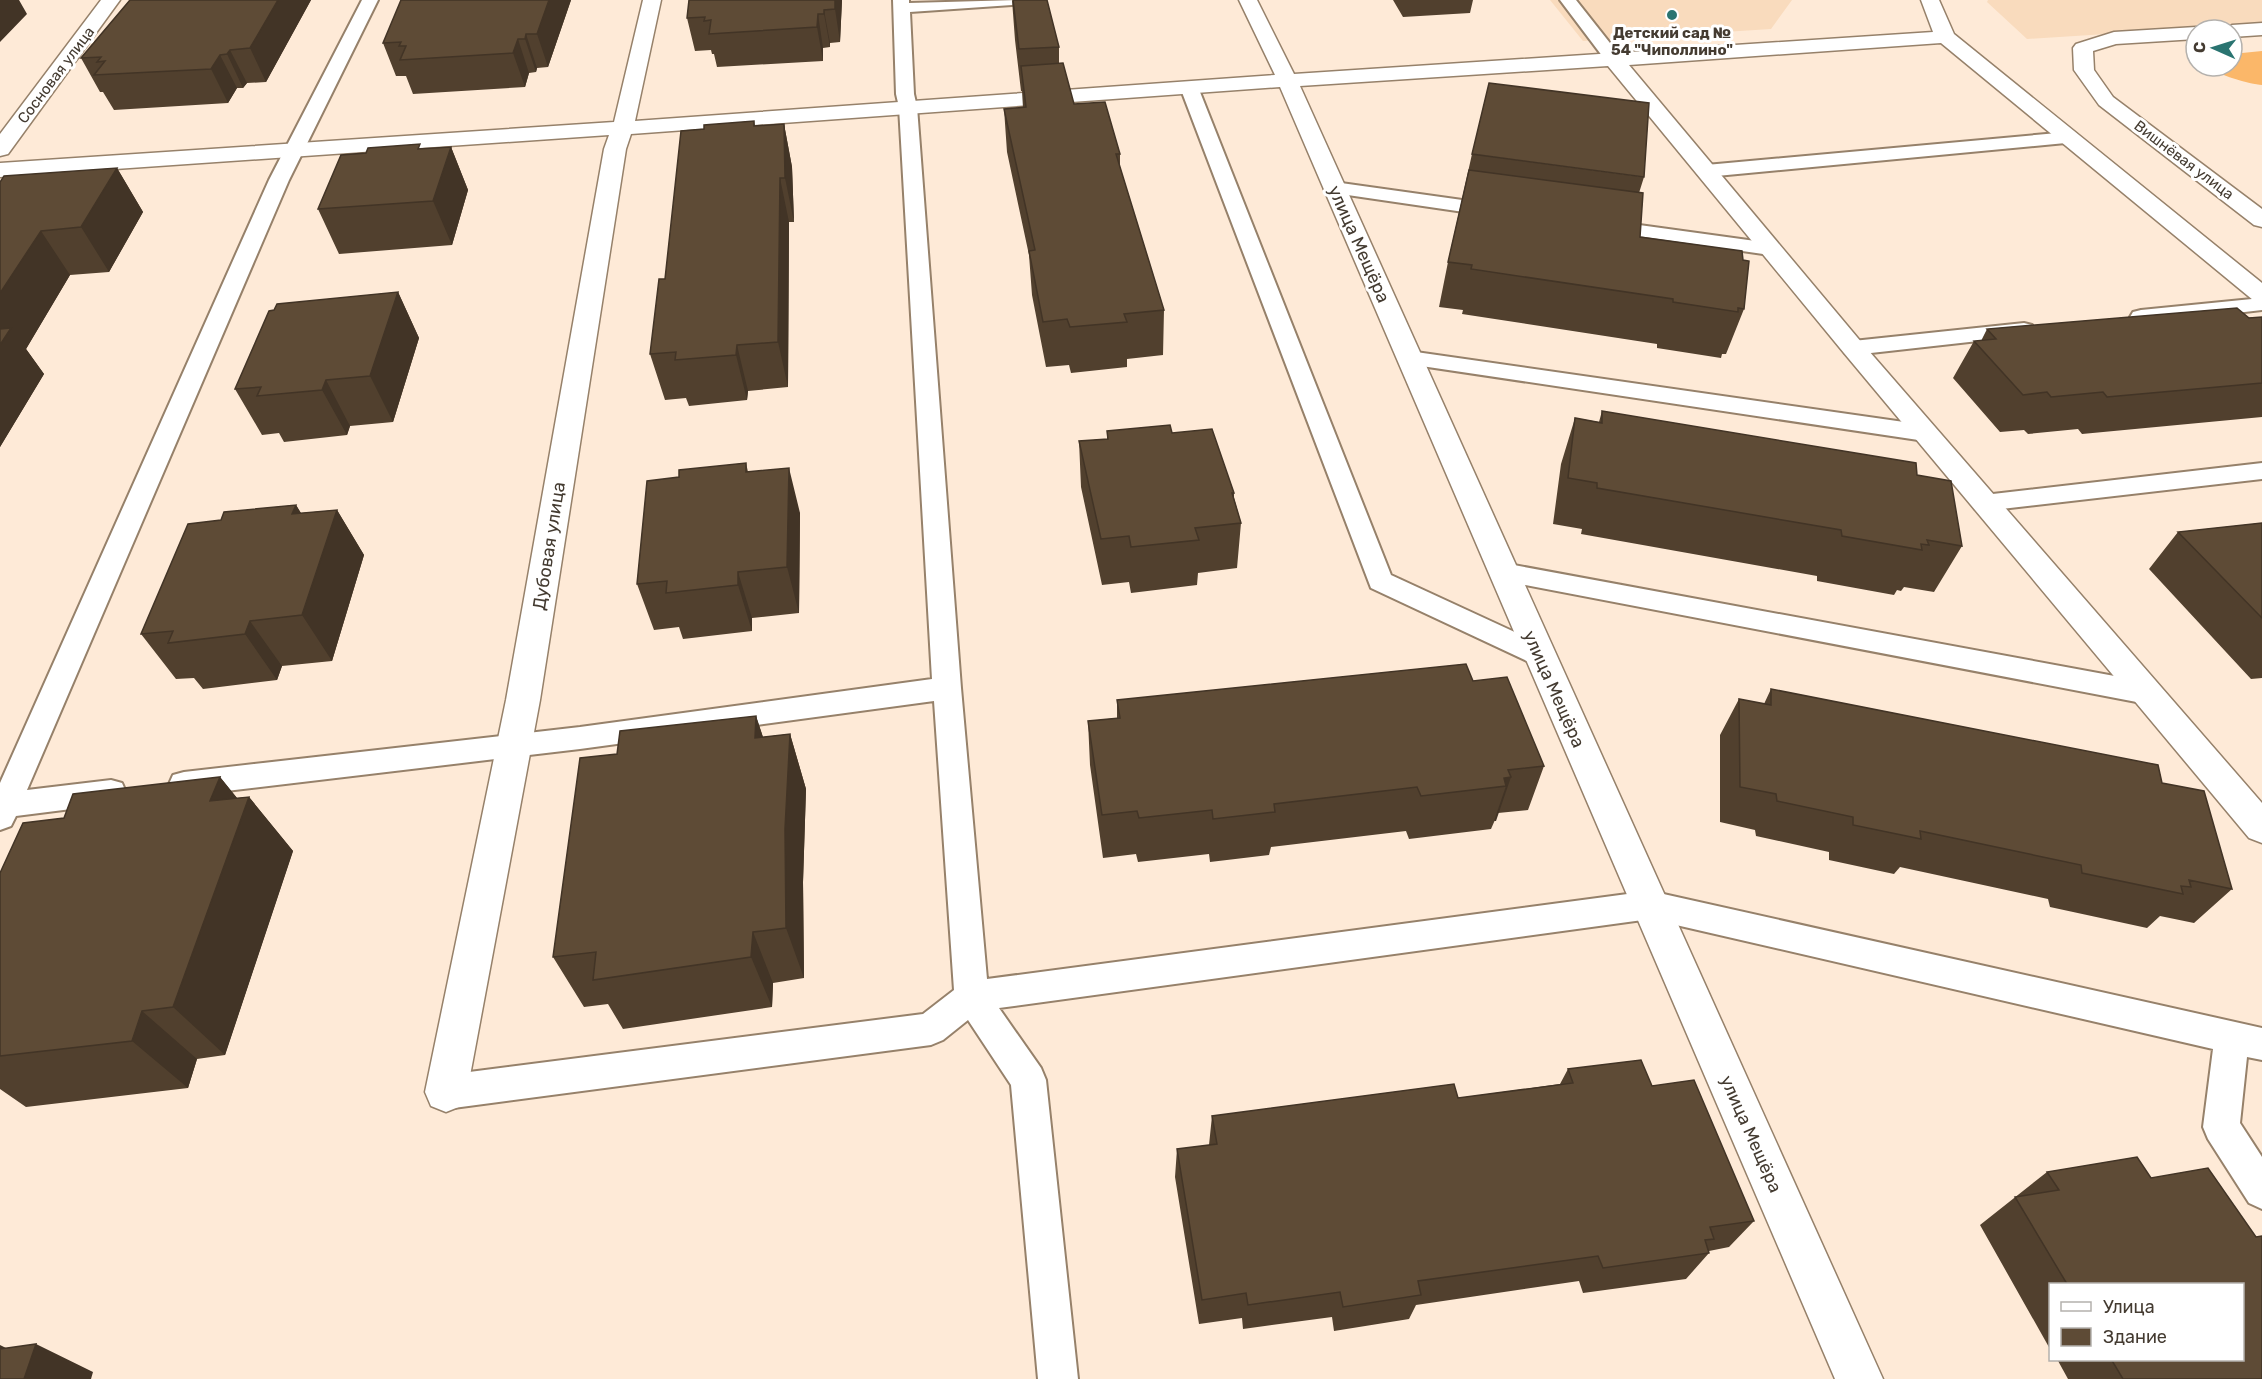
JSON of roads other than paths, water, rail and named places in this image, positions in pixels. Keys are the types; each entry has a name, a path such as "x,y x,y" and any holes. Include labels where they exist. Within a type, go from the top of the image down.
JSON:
{"street":[{"name":"Сосновая улица","path":"0,149 111,0"},
{"name":"Дубовая улица","path":"446,1092 514,744 615,149 629,108 652,0"},
{"name":"улица Мещёра","path":"1248,0 1287,80 1858,1379"},
{"path":"1930,0 1945,37 2262,295"},
{"path":"2244,30 2262,29"},
{"name":"Вишнёвая улица","path":"2184,34 2114,38 2083,48 2084,70 2106,101 2262,220"},
{"path":"0,170 295,152 1287,80 1615,61 1945,37"},
{"path":"1615,61 1984,503 2147,693 2256,815"}],"lane":[{"path":"2,809 279,180 370,0"},
{"path":"1012,0 902,4 905,94 908,107 947,688 971,996 1028,1080 1058,1379"},
{"path":"1568,0 1615,61"},
{"path":"1190,87 1380,581 1539,655"},
{"path":"1706,171 2069,138"},
{"path":"1334,188 1522,214"},
{"path":"1581,223 1770,249"},
{"path":"2122,319 2262,304"},
{"path":"1853,348 2040,328"},
{"path":"1409,358 1925,433"},
{"path":"1984,503 2262,471"},
{"path":"1503,572 2147,693"},
{"path":"2,809 147,788 580,738 947,688"},
{"path":"446,1092 931,1029 971,996 1650,905 2247,1041 2222,1127 2262,1190"}],"place":[{"name":"Детский сад № 54 \"Чиполлино\"","path":"1672,15"}]}
